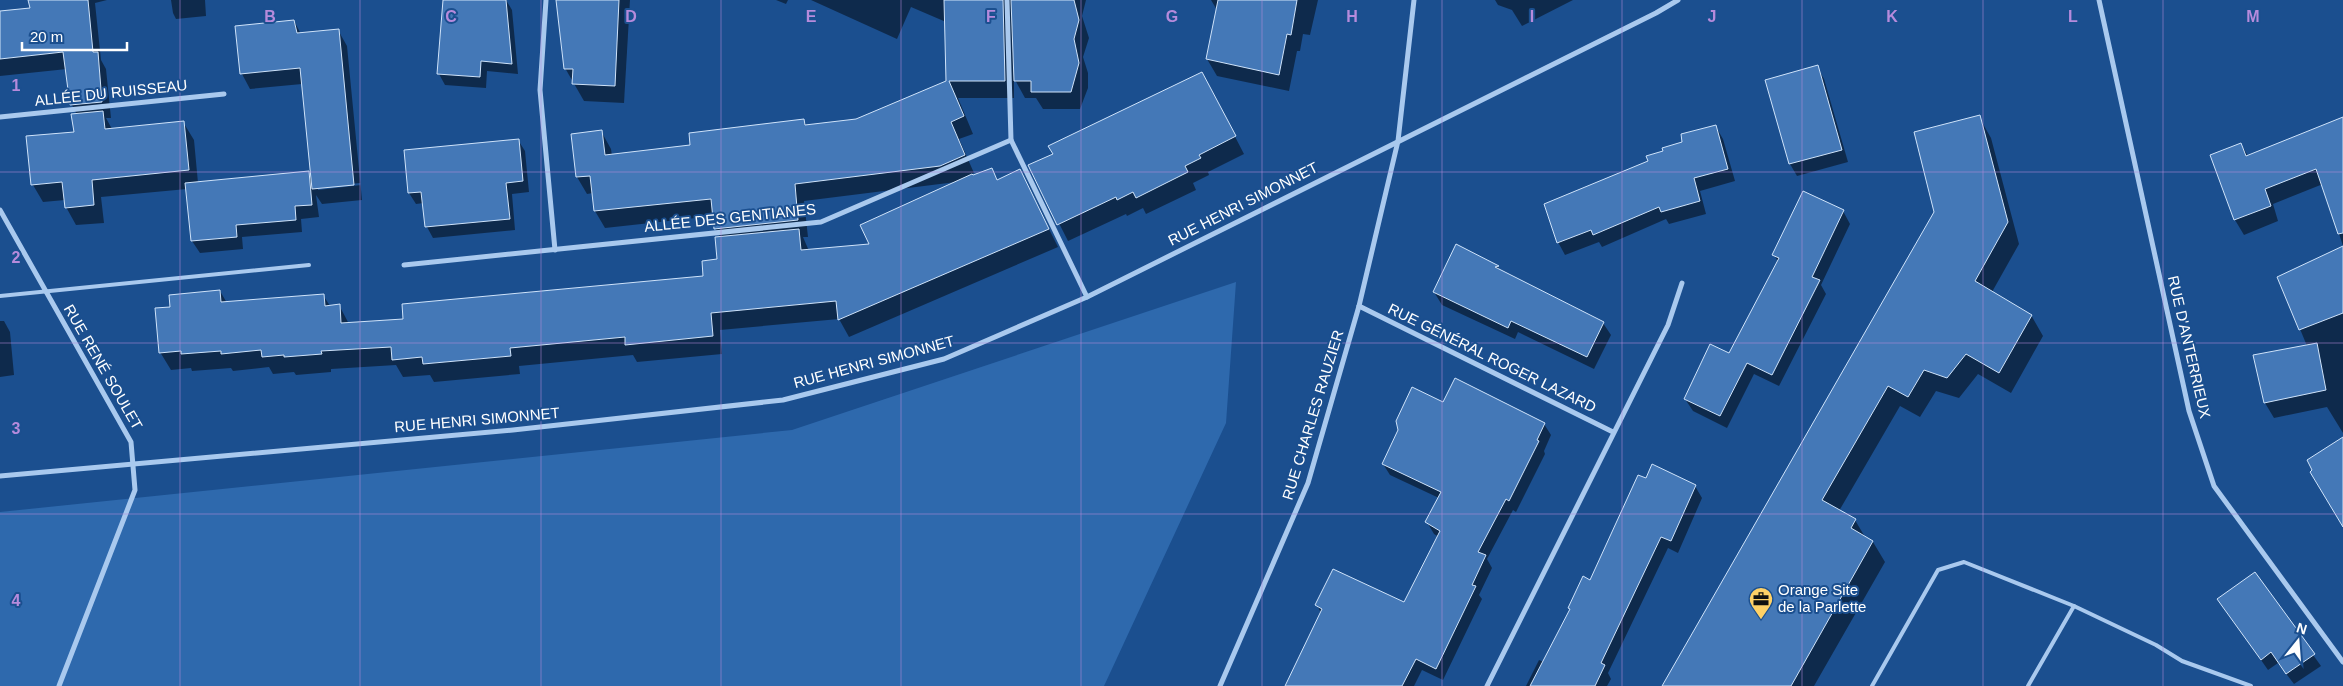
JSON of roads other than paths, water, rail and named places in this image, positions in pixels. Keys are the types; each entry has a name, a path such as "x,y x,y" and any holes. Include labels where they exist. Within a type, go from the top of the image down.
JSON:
{"street":[{"path":"546,0 540,90 555,250"},
{"path":"1007,0 1011,140 1087,297"},
{"name":"RUE CHARLES RAUZIER","path":"1220,686 1308,483 1359,306 1398,141 1414,0"},
{"name":"RUE HENRI SIMONNET","path":"0,476 513,430 783,400 944,359 1087,297 1656,13 1678,0"},
{"name":"RUE D'ANTERRIEUX","path":"2099,0 2189,411 2214,486 2343,662"},
{"name":"ALLÉE DU RUISSEAU","path":"0,117 224,94"},
{"name":"ALLÉE DES GENTIANES","path":"404,265 821,222 1011,140"},
{"name":"RUE RENÉ SOULET","path":"0,210 131,442 135,490 59,686"},
{"path":"1487,686 1668,325 1682,283"},
{"name":"RUE GÉNÉRAL ROGER LAZARD","path":"1359,306 1613,432"}],"lane":[{"path":"0,296 309,265"},
{"path":"1872,686 1938,570 1964,562 2074,606 2156,645 2182,660 2251,686"},
{"path":"2028,686 2074,606"}],"place":[{"name":"Orange Site de la Parlette","path":"1761,620"}]}
